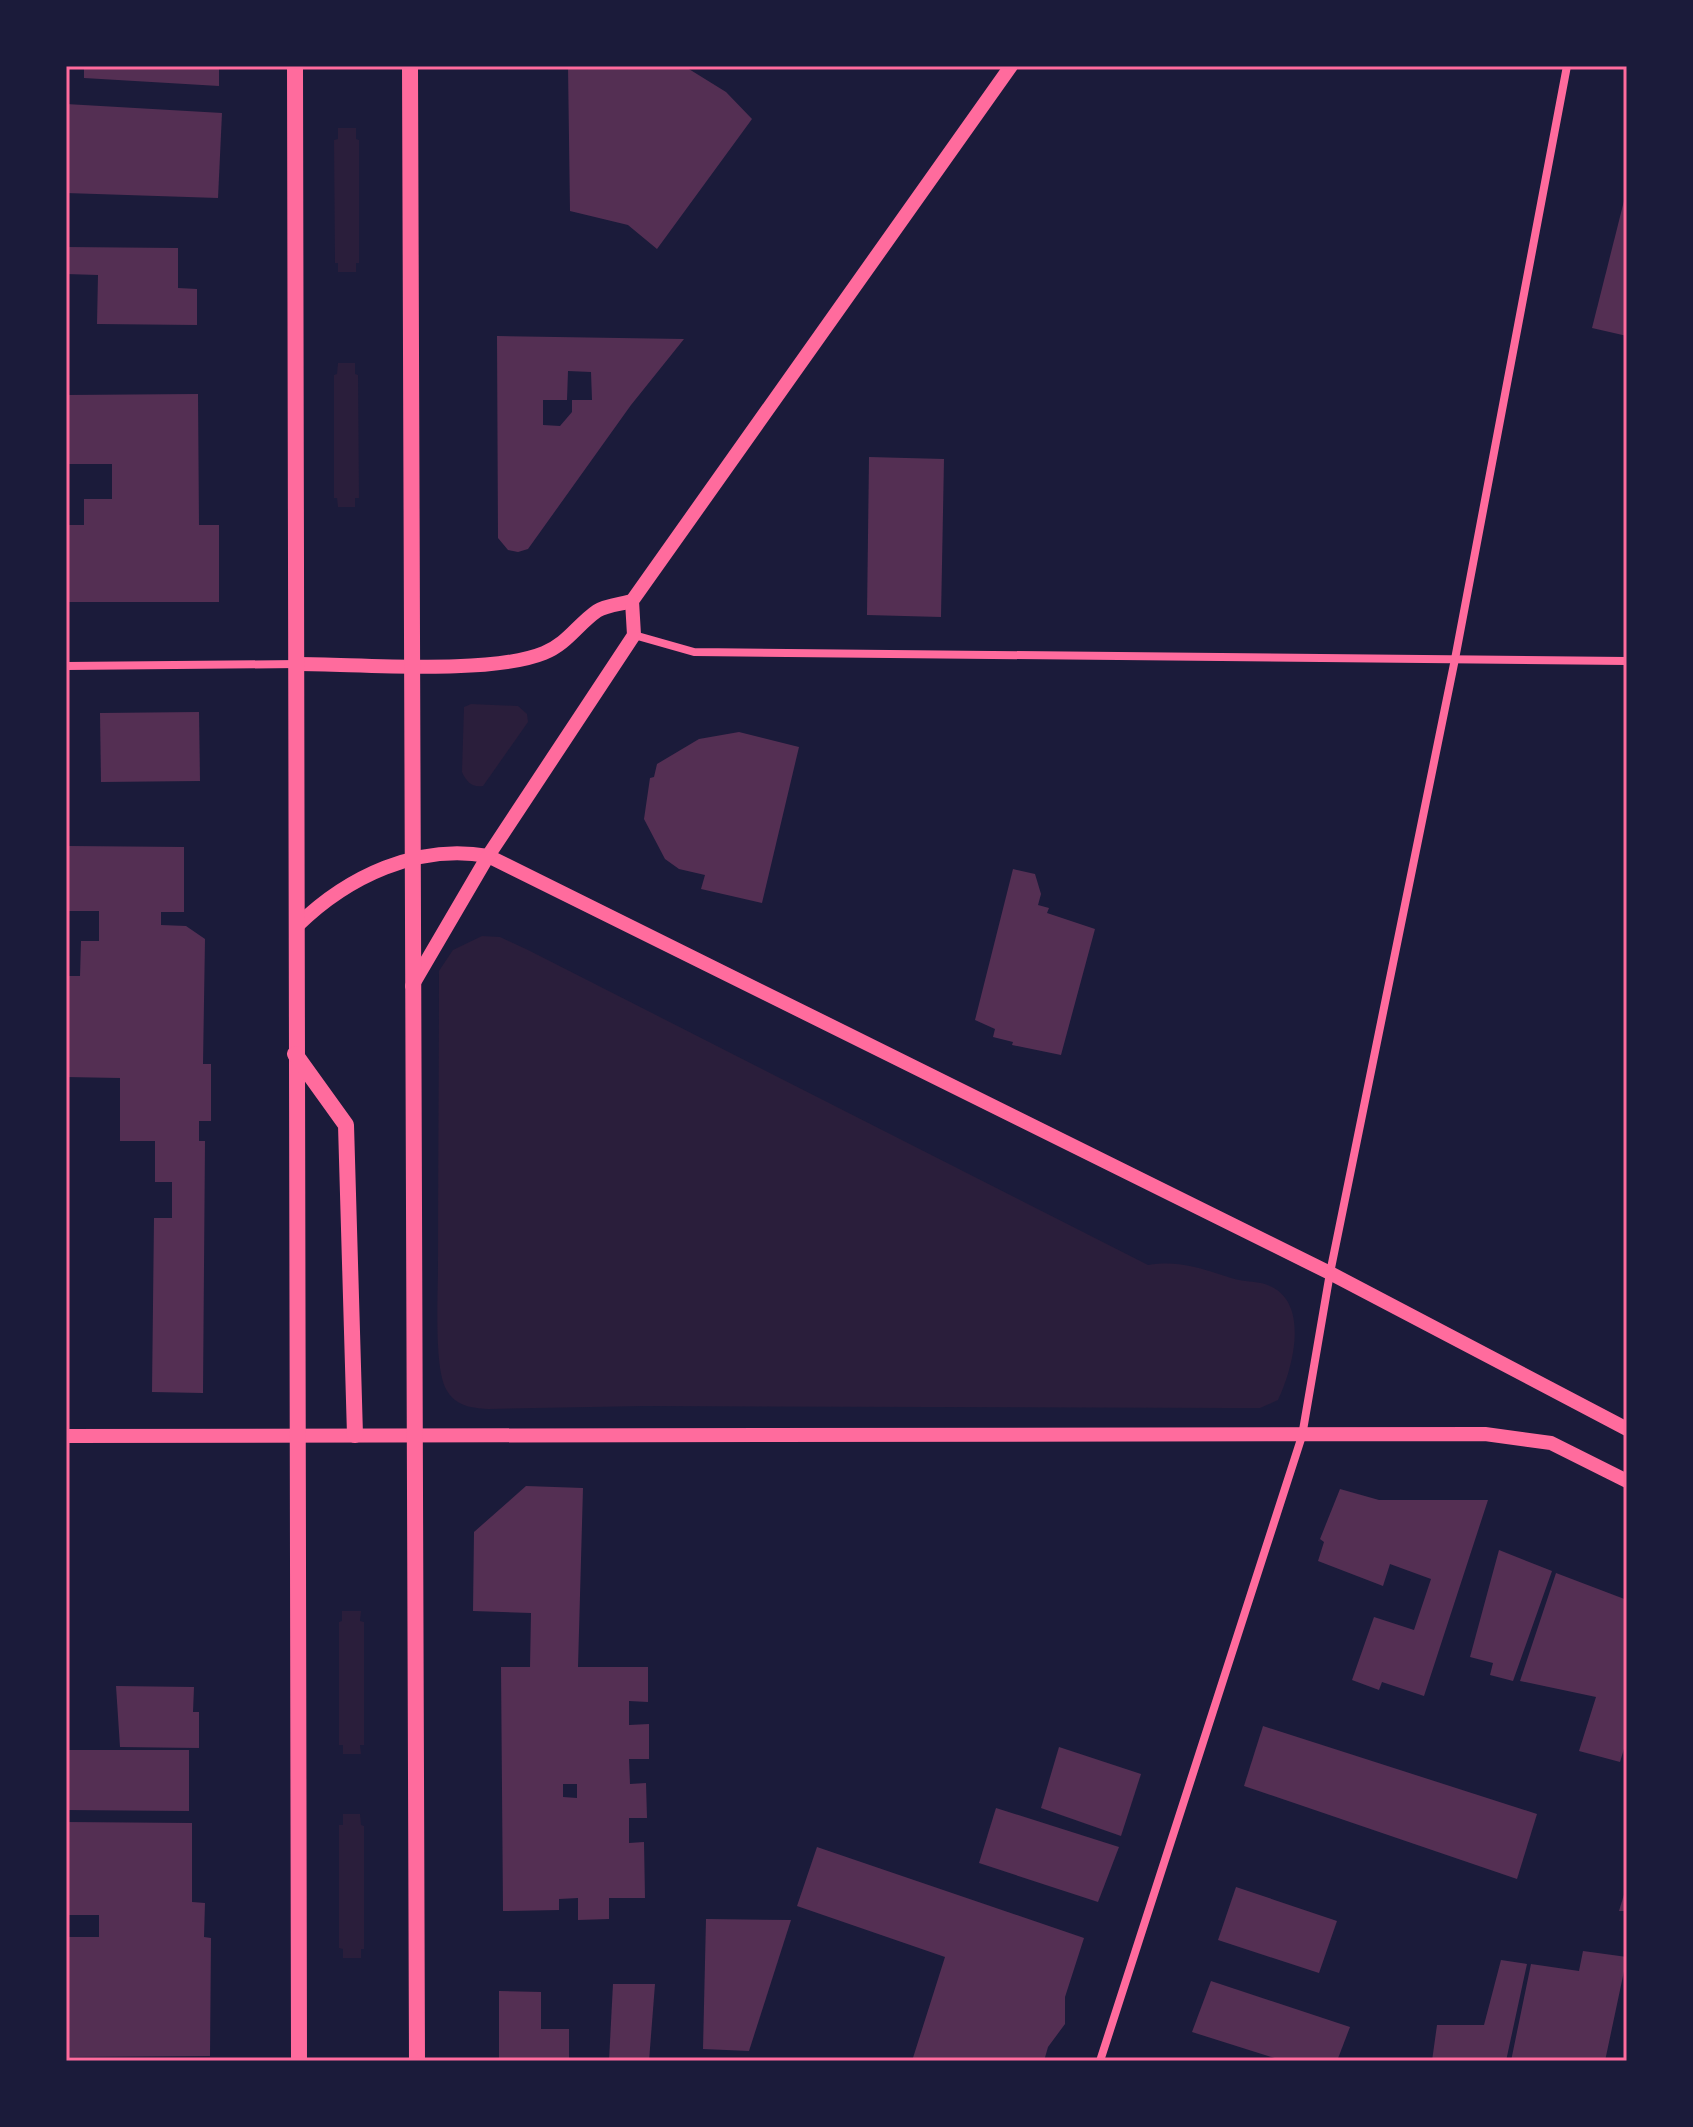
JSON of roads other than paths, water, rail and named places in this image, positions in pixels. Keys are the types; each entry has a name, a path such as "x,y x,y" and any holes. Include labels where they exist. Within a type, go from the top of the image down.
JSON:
{"main road":[{"path":"295,66 299,664 295,1054 299,2061"},
{"path":"410,66 417,2061"},
{"path":"295,1054 346,1125 355,1435"}],"street":[{"path":"412,986 488,856 634,635 632,601 1011,66"},
{"path":"1100,2061 1302,1436 1330,1273 1455,659 1567,66"},
{"path":"66,666 473,664 543,654 564,643 598,610 632,601"},
{"path":"634,635 694,652 1627,661"},
{"path":"298,925 317,906 349,884 411,860 443,853 488,856 1330,1273 1627,1429"},
{"path":"66,1436 1485,1434 1551,1443 1627,1481"}]}
